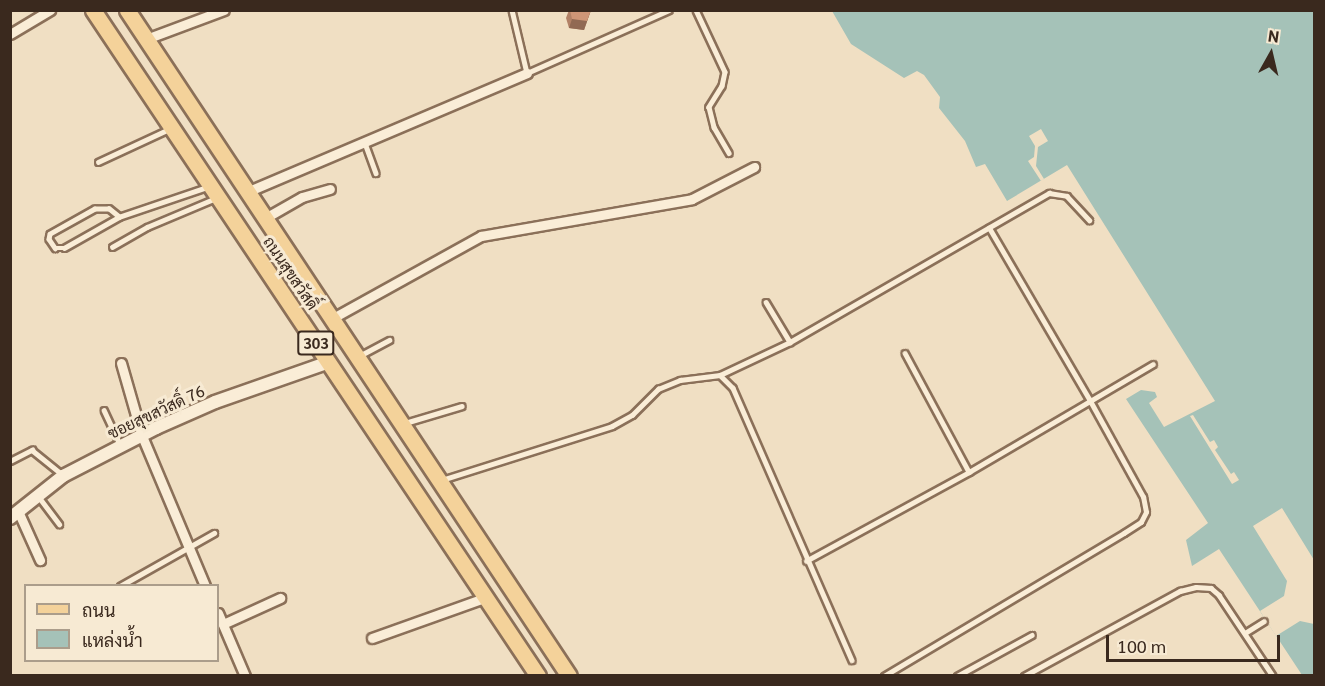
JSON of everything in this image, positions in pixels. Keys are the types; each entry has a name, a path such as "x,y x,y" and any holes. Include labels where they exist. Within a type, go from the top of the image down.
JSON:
{"main road":[{"name":"ถนนสุขสวัสดิ์","path":"93,10 538,675"},
{"name":"ถนนสุขสวัสดิ์","path":"127,10 267,217 569,675"}],"street":[{"path":"10,34 50,10"},
{"path":"146,39 224,10"},
{"path":"249,191 527,73"},
{"path":"333,318 481,236 692,199 754,167"},
{"path":"267,217 302,197 330,189"},
{"name":"ซอยสุขสวัสดิ์ 76","path":"14,515 63,476 142,436 215,402 329,362"},
{"path":"122,363 142,436 205,584"},
{"path":"14,515 40,560"},
{"path":"372,638 487,597"},
{"path":"223,624 280,598"},
{"path":"219,615 245,675"}],"lane":[{"path":"512,10 527,73 669,10"},
{"path":"696,10 725,72 722,86 709,107 714,127 729,153"},
{"path":"98,162 172,128"},
{"path":"365,143 376,173"},
{"path":"119,217 109,209 95,209 50,234 49,239 55,248 64,248 119,217 215,191"},
{"path":"112,248 215,191"},
{"path":"439,481 612,426 632,415 658,389 680,380 720,375 790,342 1049,192 1067,196 1089,220"},
{"path":"884,675 1141,522 1146,512 1143,497 1090,401 989,228"},
{"path":"766,302 790,342"},
{"path":"358,356 389,340"},
{"path":"905,353 969,472"},
{"path":"806,561 969,472 1153,364"},
{"path":"720,375 733,388 806,561 852,660"},
{"path":"402,424 462,406"},
{"path":"104,410 121,447"},
{"path":"10,462 32,450 63,476"},
{"path":"37,495 58,524"},
{"path":"122,584 214,533"},
{"path":"1024,675 1180,591 1196,587 1211,588 1219,595 1273,675"},
{"path":"1245,633 1264,621"},
{"path":"957,675 1032,635"}],"water":[{"path":"832,11 1314,11 1314,675 1302,675 1219,549 1192,566 1186,540 1208,523 1126,399 1141,390 1155,392 1157,397 1149,403 1164,427 1215,401 1067,165 1007,201 985,164 976,167 965,141 939,108 940,97 924,75 917,71 904,78 851,44"}],"pier":[{"path":"1041,129 1048,141 1038,147 1036,166 1044,179 1041,181 1028,161 1034,157 1035,146 1029,136"},
{"path":"1193,415 1210,442 1214,440 1218,447 1215,450 1231,474 1234,472 1239,480 1232,484 1190,416"},
{"path":"1282,508 1314,560 1314,624 1300,621 1276,636 1260,611 1284,596 1287,581 1253,526"}],"building":[{"path":"570,10 591,10 587,21 572,19"}]}
